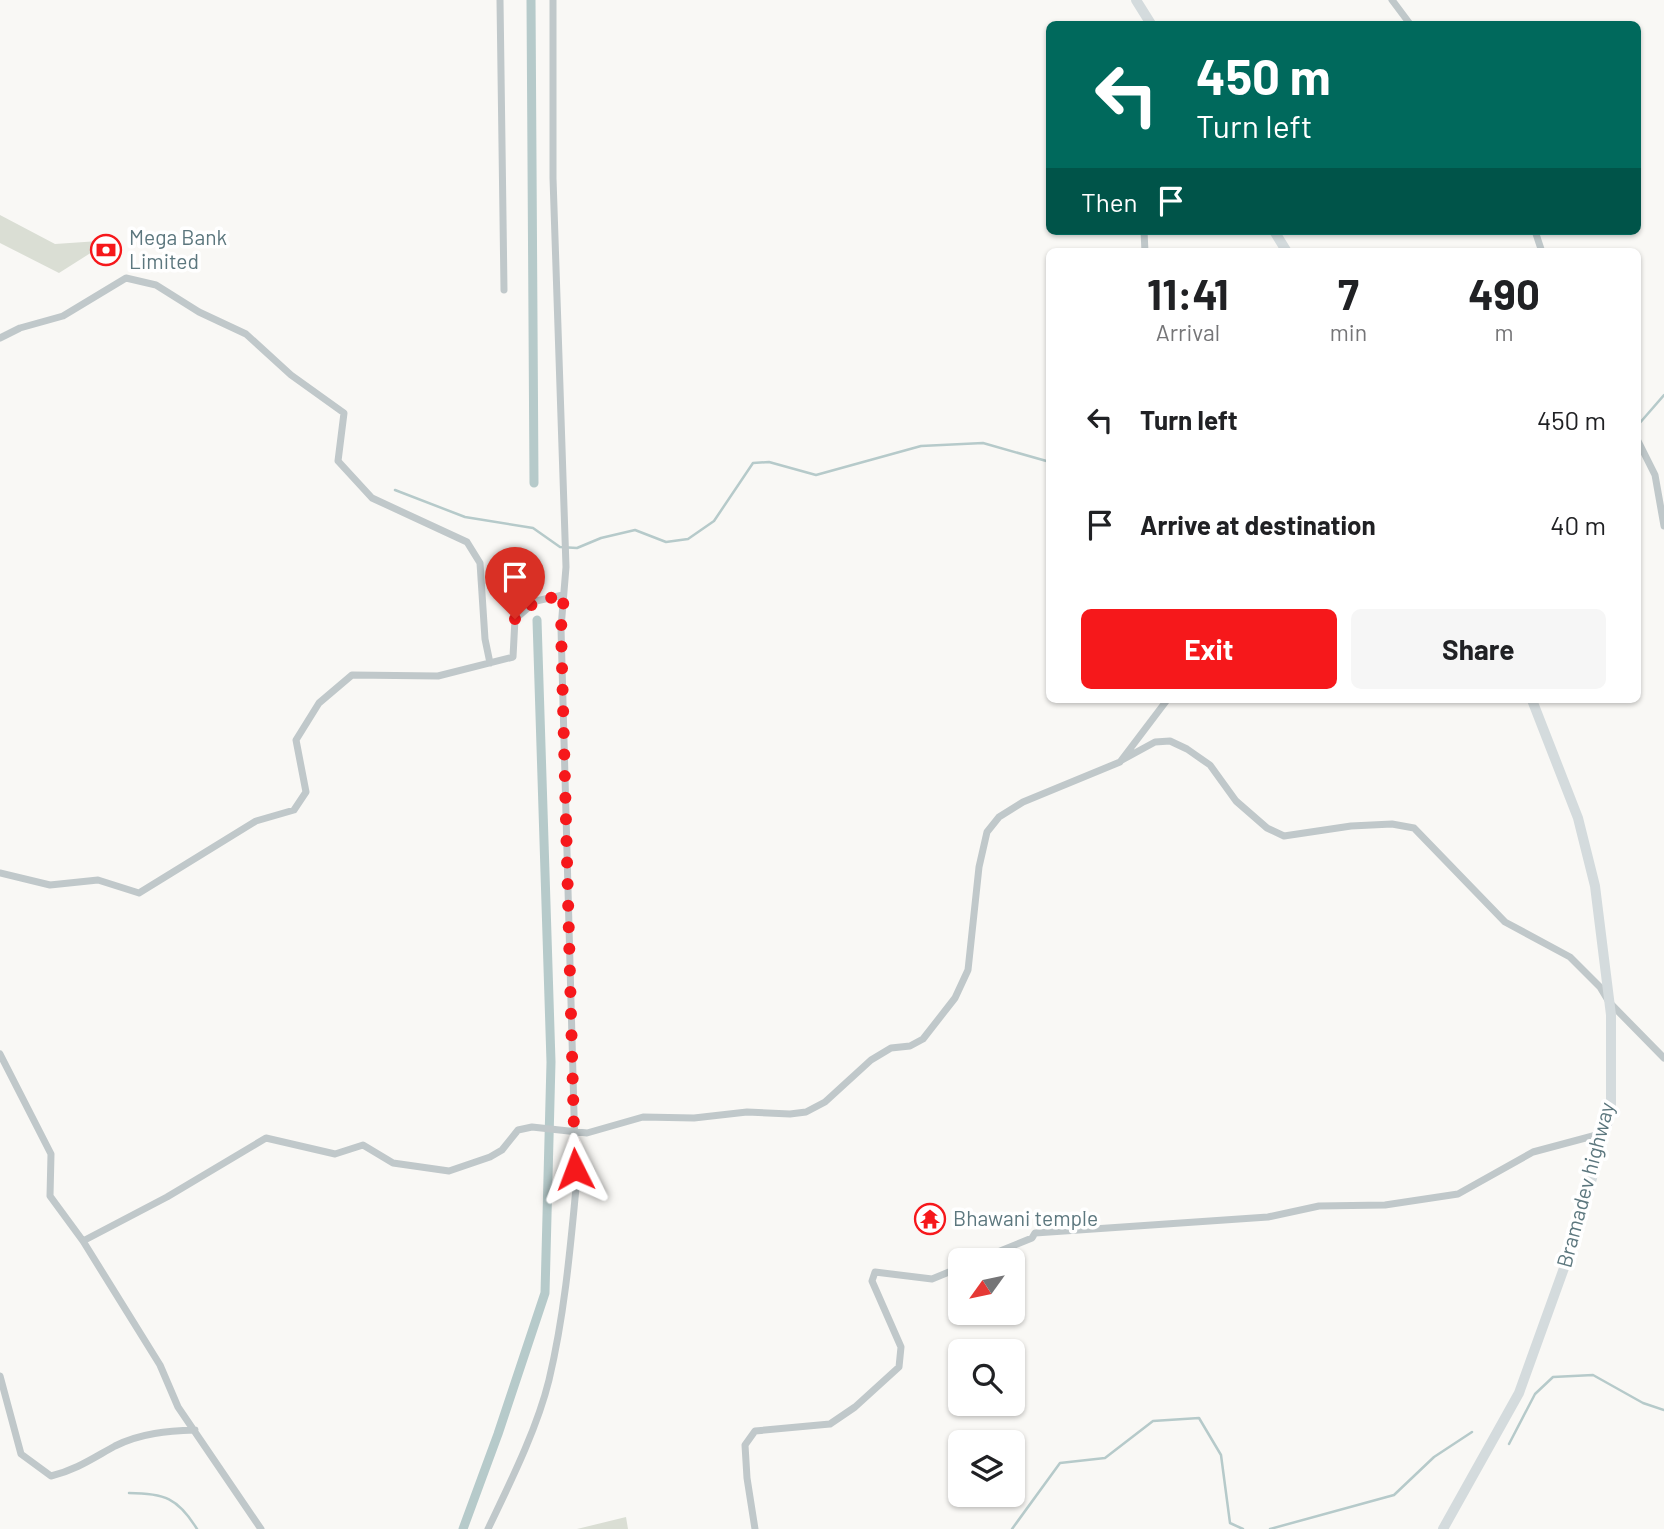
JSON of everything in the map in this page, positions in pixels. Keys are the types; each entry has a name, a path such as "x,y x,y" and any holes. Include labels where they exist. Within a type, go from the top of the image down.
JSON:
{"street":[{"path":"500,0 504,290"},
{"path":"488,1529 510,1484 548,1382 568,1275 576,1188 572,1130 561,628 566,567 553,178 552,0"},
{"path":"1136,0 1149,21"},
{"path":"1392,0 1408,21"},
{"path":"0,338 20,328 63,316 126,278 156,285 199,312 246,334 291,375 344,414 338,461 372,498 467,542 480,563 485,639 491,663"},
{"path":"1641,447 1655,475 1664,526"},
{"path":"1655,475 1664,467"},
{"path":"0,873 50,886 98,880 139,893 256,821 294,810 306,792 296,740 319,703 352,675 438,676 513,657 515,619 536,601 564,595"},
{"path":"1120,762 1165,703"},
{"name":"Bramadev highway","path":"1443,1529 1519,1393 1577,1232 1611,1110 1609,1002 1595,886 1581,829 1533,703"},
{"path":"83,1241 167,1197 266,1138 335,1154 363,1145 393,1163 449,1171 490,1157 502,1150 518,1130 532,1127 587,1133 643,1117 694,1118 747,1112 807,1112 825,1102 871,1060 891,1048 910,1046 923,1039 955,998 968,970 979,867 986,832 999,817 1023,802 1120,762 1156,742 1170,741 1210,765 1236,801 1267,828 1284,836 1350,826 1392,824 1413,828 1506,922 1570,957 1600,987 1609,1002 1664,1058"},
{"path":"0,1054 51,1154 50,1196 83,1241 160,1365 178,1407 261,1529"},
{"path":"1007,1248 1032,1238 1035,1233 1268,1217 1319,1206 1385,1205 1458,1194 1533,1152 1604,1133"},
{"path":"755,1529 745,1445 755,1431 830,1424 855,1407 900,1367 901,1347 872,1281 875,1272 932,1279 948,1272"},
{"path":"0,1376 3,1396 22,1454 51,1476 75,1470 118,1444 159,1431 195,1430"}],"shaded area":[{"path":"0,215 55,244 99,241 100,247 59,273 0,243"},
{"path":"626,1517 628,1529 577,1529"}],"waterway":[{"path":"531,0 534,483"},
{"path":"1641,422 1664,395"},
{"path":"395,490 465,517 533,528 560,547 577,548 601,538 635,530 666,542 688,539 714,521 753,463 769,462 816,475 921,446 983,443 1046,461"},
{"path":"463,1529 545,1293 551,1062 537,620"},
{"path":"1509,1444 1535,1394 1553,1377 1593,1375 1643,1403 1664,1410"},
{"path":"1012,1529 1060,1463 1105,1458 1153,1421 1199,1418 1221,1455 1230,1523 1243,1529"},
{"path":"1270,1529 1394,1495 1434,1457 1472,1432"},
{"path":"129,1493 152,1494 169,1499 183,1510 197,1529"}],"place":[{"name":"Mega Bank Limited","path":"106,250"},
{"name":"Bhawani temple","path":"930,1219"}],"route":[{"path":"515,619 536,601 564,595 561,628 575,1169"}]}
